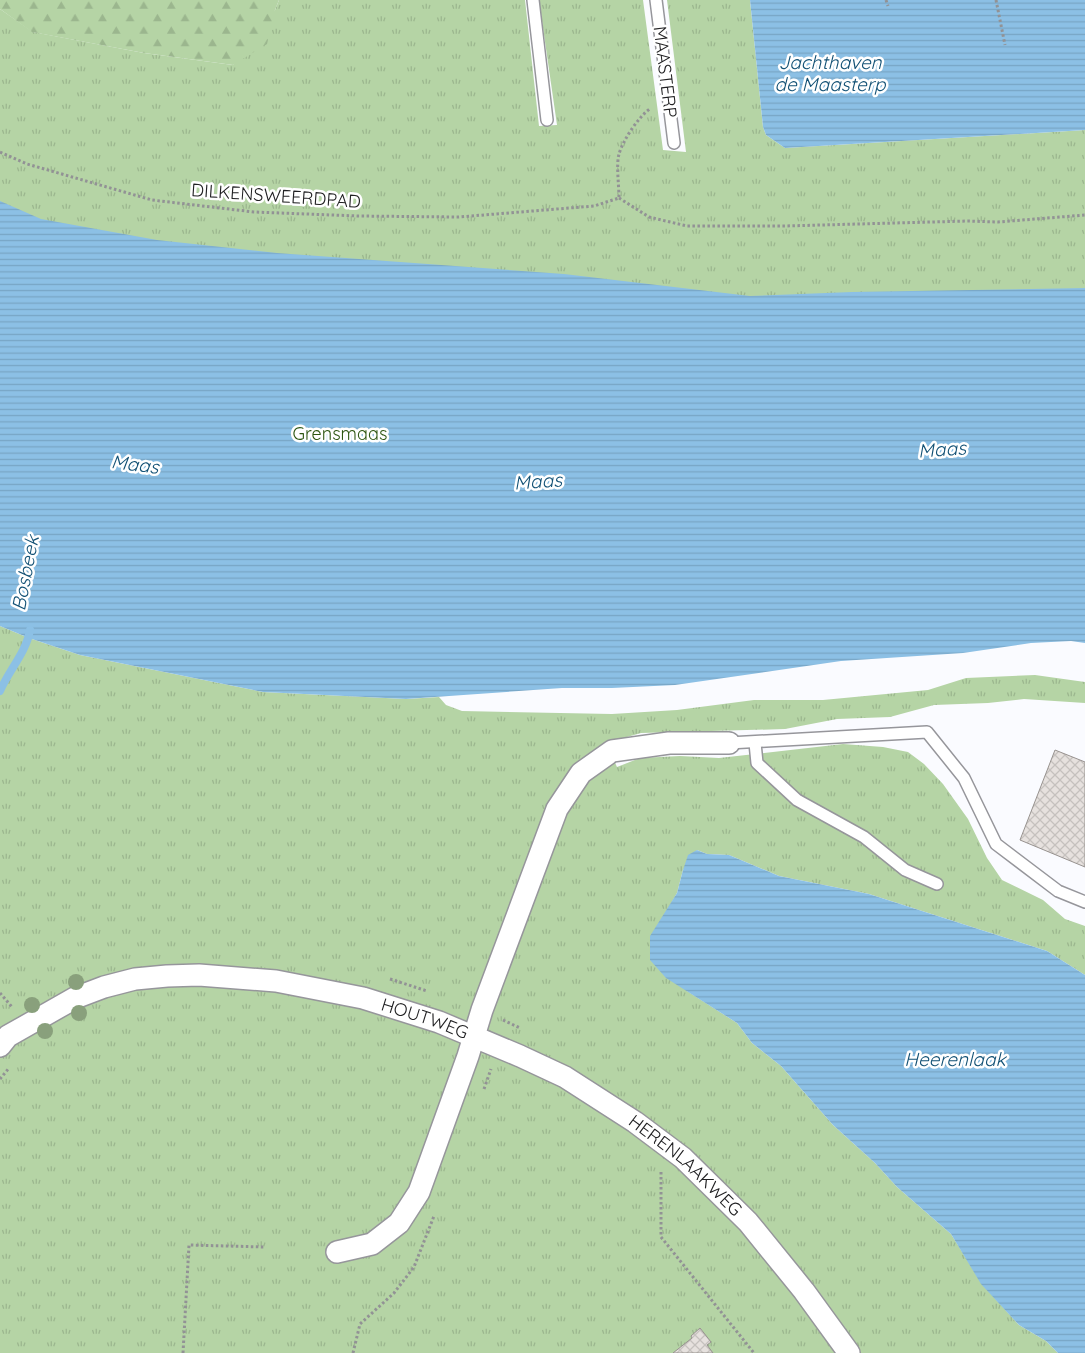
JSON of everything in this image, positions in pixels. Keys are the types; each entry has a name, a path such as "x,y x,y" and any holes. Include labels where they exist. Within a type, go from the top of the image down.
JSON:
{"street":[{"name":"HOUTWEG","path":"3,1036 76,998 104,987 135,979 199,975 276,981 363,998 439,1022 474,1036 557,809 581,772 612,751 669,743 728,744"},
{"name":"HERENLAAKWEG","path":"474,1036 565,1078 635,1122 682,1158 748,1222 804,1291 849,1353"},
{"path":"336,1252 372,1244 399,1223 419,1192 474,1036"}],"lane":[{"path":"532,0 547,120"},
{"name":"MAASTERP","path":"656,0 674,144"},
{"path":"728,744 928,732 964,778 996,844 1058,891 1085,902"},
{"path":"755,743 757,763 797,800 864,837 905,870 937,884"}],"path":[{"path":"886,0 888,6"},
{"path":"996,0 1005,45"},
{"path":"669,96 645,112 631,131 619,154 619,198 649,216 687,226 785,226 968,221 998,222 1085,215"},
{"name":"DILKENSWEERDPAD","path":"0,152 26,164 152,200 254,212 358,216 459,216 594,206 619,198"},
{"path":"0,993 13,1007"},
{"path":"669,1148 661,1169 661,1237 754,1353"},
{"path":"183,1353 190,1245 265,1247"}],"green space":[{"path":"0,0 279,0 267,44 233,65 144,53 32,32 0,9"},
{"path":"279,0 525,0 539,126 557,125 539,0 643,0 663,150 686,152 667,0 750,0 763,127 766,135 785,148 1085,130 1085,505 0,484 0,9 33,32 144,53 233,65 275,10"},
{"path":"0,626 80,655 263,692 406,699 439,697 446,705 462,711 612,714 677,710 754,700 823,700 928,690 966,678 1035,675 1085,682 1085,703 1024,699 988,703 934,705 890,717 837,719 785,729 641,733 606,743 617,767 640,758 680,756 719,758 843,744 883,747 908,752 924,764 943,784 968,819 987,858 1002,880 1043,900 1065,919 1085,926 1085,975 1047,951 869,894 779,876 729,855 707,854 697,850 683,870 677,893 665,914 687,991 737,1023 752,1043 781,1066 833,1125 875,1163 897,1187 951,1234 982,1284 1019,1325 1046,1341 1058,1353 0,1353"}],"water":[{"name":"Jachthaven de Maasterp","path":"750,0 1085,0 1085,130 785,148 766,135 763,127"},
{"name":"Grensmaas","path":"0,201 41,219 157,240 277,253 564,274 750,296 852,292 1085,288 1085,643 1071,641 1031,643 963,653 841,661 675,685 562,688 406,699 263,692 80,655 29,638 0,626"},
{"name":"Heerenlaak","path":"697,850 707,854 729,855 779,876 869,894 1047,951 1085,975 1085,1353 1058,1353 1046,1341 1019,1325 981,1284 951,1234 897,1187 875,1163 833,1125 781,1066 752,1043 737,1023 666,978 650,960 650,936 677,893 688,855"}],"building":[{"path":"1055,750 1085,762 1085,867 1020,840"},
{"path":"700,1328 711,1342 707,1345 713,1353 673,1353 692,1338 691,1336"}],"waterway":[{"name":"Bosbeek","path":"0,691 25,646 30,630"}],"water label":[{"name":"Maas","path":"942,449"},
{"name":"Maas","path":"135,464"},
{"name":"Maas","path":"538,481"}]}
